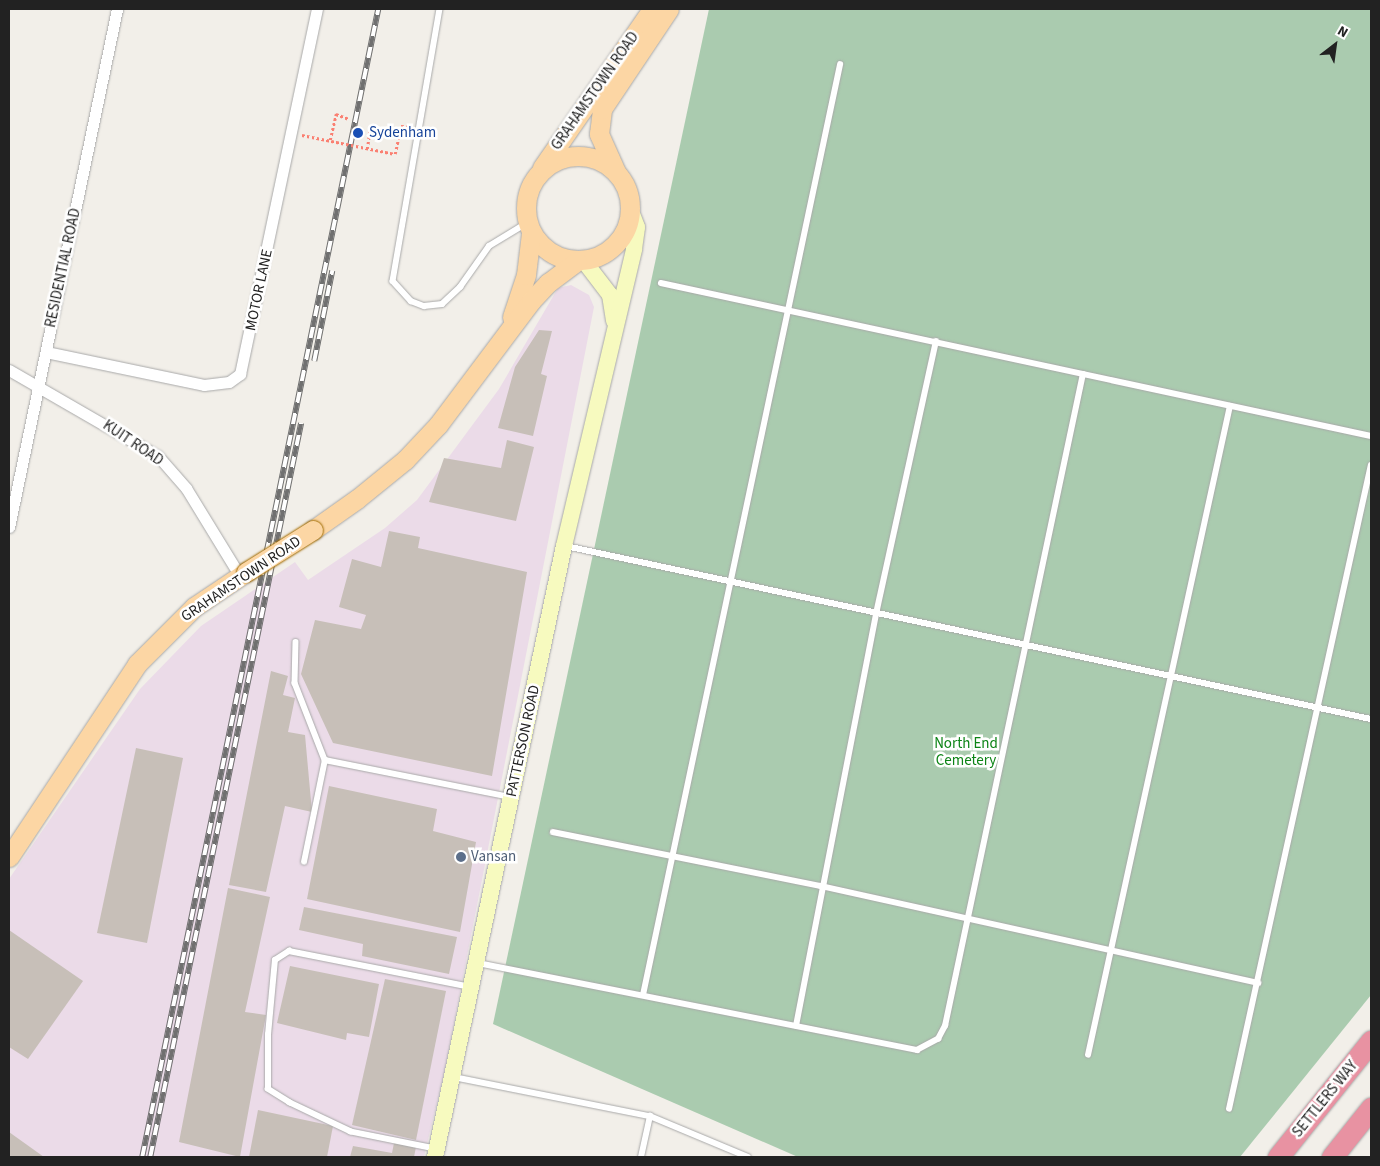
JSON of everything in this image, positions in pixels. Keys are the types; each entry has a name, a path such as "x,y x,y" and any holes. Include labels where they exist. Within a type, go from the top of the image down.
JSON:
{"highway":[{"name":"SETTLERS WAY","path":"1278,1157 1371,1041"},
{"path":"1332,1157 1371,1108"}],"main road":[{"name":"GRAHAMSTOWN ROAD","path":"506,332 526,275 529,228 527,197 538,173 652,9"},
{"name":"GRAHAMSTOWN ROAD","path":"9,857 137,664 194,607 357,500 405,460 438,424 506,332 548,283 580,261 598,257 616,244 628,224 630,209 627,190 599,134 602,109 669,9"},
{"name":"GRAHAMSTOWN ROAD","path":"538,173 553,162 575,156 598,160 617,173"},
{"path":"529,228 543,248 559,257 580,261"}],"street":[{"name":"RESIDENTIAL ROAD","path":"9,527 40,388 117,9"},
{"name":"MOTOR LANE","path":"46,352 204,384 222,384 236,379 243,366 317,9"},
{"name":"PATTERSON ROAD","path":"436,1153 454,1077 564,546 637,234 630,209"},
{"name":"PATTERSON ROAD","path":"580,261 610,295 614,326"},
{"name":"KUIT ROAD","path":"9,370 158,456 186,488 243,574"}],"lane":[{"path":"440,9 393,281 411,301 424,306 442,304 454,294 489,246 529,228"},
{"path":"643,995 670,855 840,65"},
{"path":"661,283 1371,436"},
{"path":"796,1026 821,886 876,614 936,342"},
{"path":"477,963 917,1050 932,1044 945,1026 1083,374"},
{"path":"1088,1055 1173,675 1230,406"},
{"path":"1229,1109 1371,465"},
{"path":"564,546 1026,646 1173,675 1371,719"},
{"path":"296,642 295,683 325,760 304,862"},
{"path":"325,760 512,798"},
{"path":"553,832 821,886 1258,983"},
{"path":"436,1153 351,1132 290,1104 268,1089 268,1035 275,960 289,951 472,987"},
{"path":"454,1077 650,1116 748,1157"},
{"path":"642,1157 650,1116"}],"path":[{"path":"330,140 336,114 349,119"},
{"path":"367,149 371,125"},
{"path":"302,135 395,154 401,126"}],"shaded area":[{"path":"571,285 589,295 594,307 445,1069 424,1157 9,1157 9,879 140,689 201,626 295,562 308,580 385,528 417,500 499,389 558,288"}],"green space":[{"name":"North End Cemetery","path":"709,9 1371,9 1371,995 1240,1157 798,1157 493,1024"}],"building":[{"path":"539,330 552,331 541,374 547,376 533,436 498,428 515,367"},
{"path":"507,440 534,447 516,521 429,502 444,458 501,468"},
{"path":"389,531 420,537 418,548 527,572 492,776 333,743 301,674 315,620 361,629 366,615 339,607 352,559 381,567"},
{"path":"271,671 288,676 283,695 295,698 288,732 305,735 312,812 285,806 266,892 229,885"},
{"path":"136,748 183,758 147,943 97,933"},
{"path":"329,786 437,809 433,831 476,842 460,932 307,899"},
{"path":"228,888 270,897 245,1012 266,1015 240,1157 179,1142"},
{"path":"304,907 457,937 449,974 362,956 363,944 299,930"},
{"path":"9,930 83,981 28,1059 9,1047"},
{"path":"290,966 379,984 369,1037 347,1033 346,1040 277,1023"},
{"path":"385,979 446,991 416,1140 352,1125"},
{"path":"258,1110 333,1126 327,1157 249,1157"},
{"path":"9,1132 44,1157 9,1157"},
{"path":"394,1143 416,1147 414,1157 350,1157 353,1146 392,1153"}],"railway":[{"path":"142,1157 378,9"},
{"path":"314,361 332,271"},
{"path":"150,1157 301,423"}],"place":[{"name":"Sydenham","path":"358,133"},
{"name":"Vansan","path":"461,857"}]}
